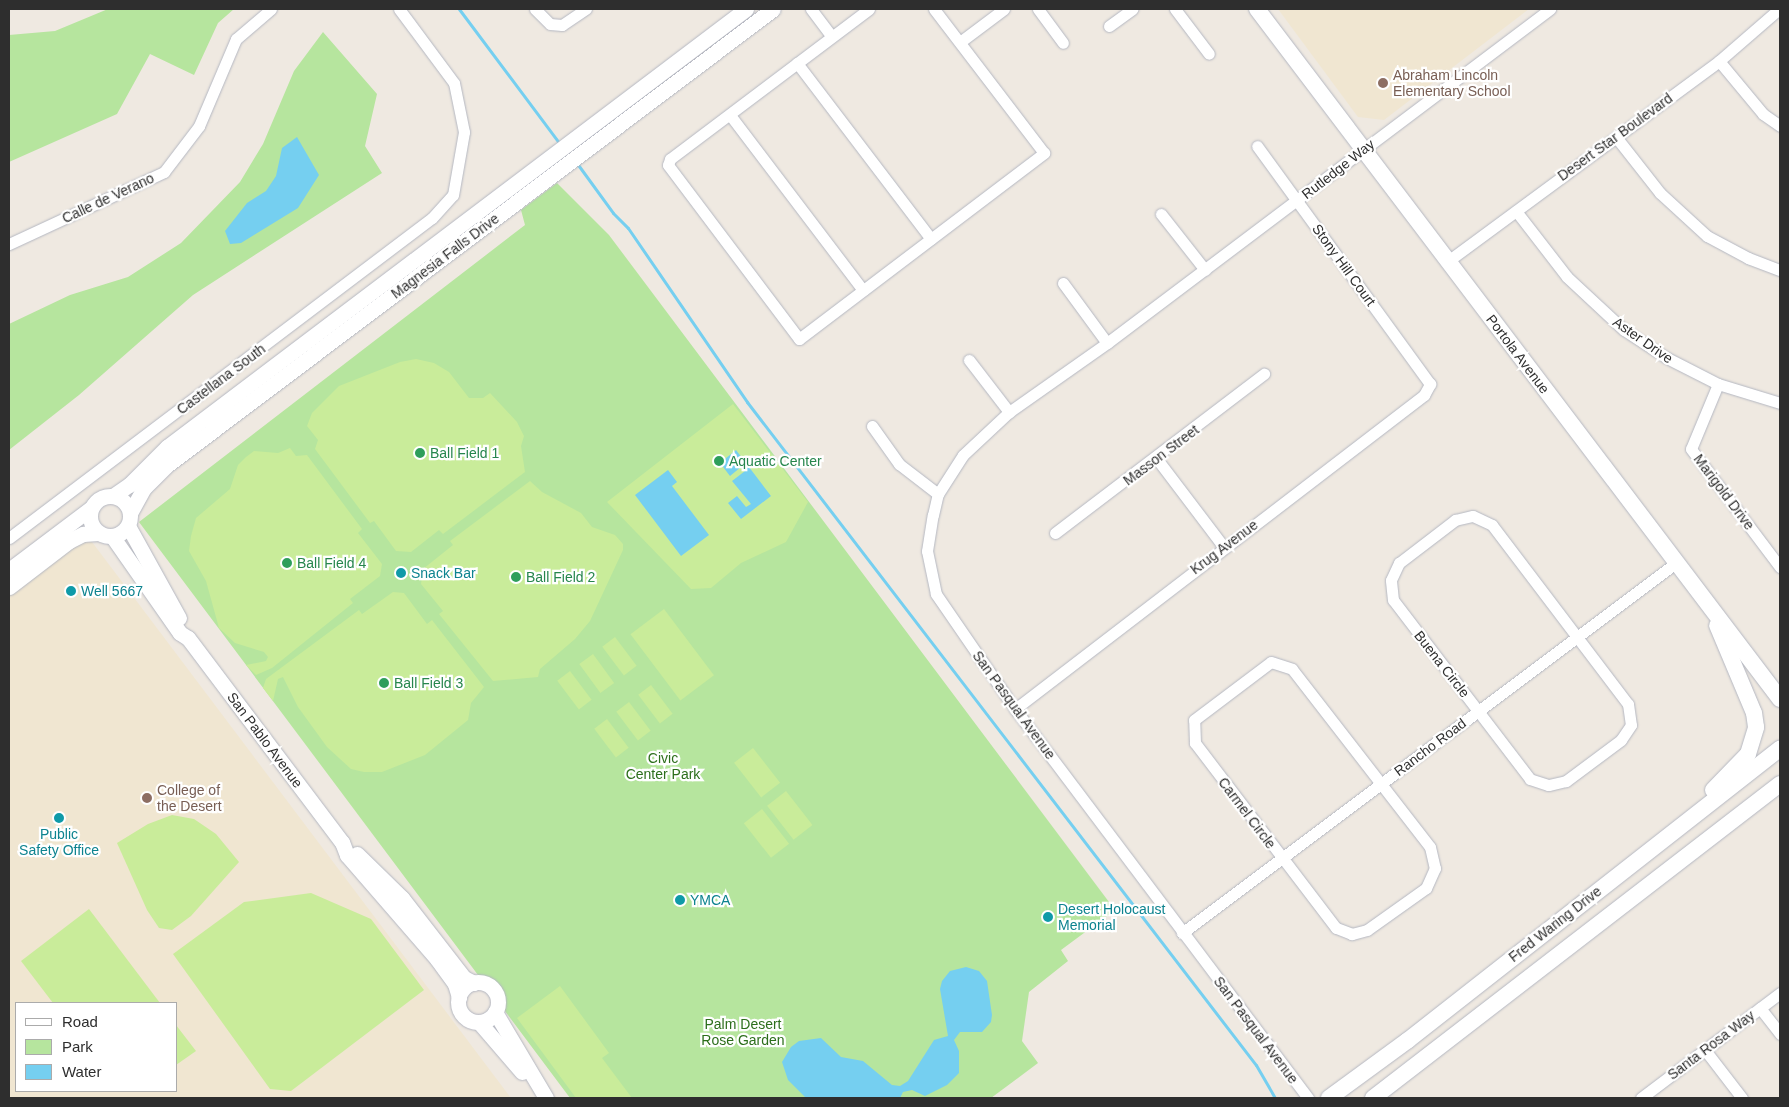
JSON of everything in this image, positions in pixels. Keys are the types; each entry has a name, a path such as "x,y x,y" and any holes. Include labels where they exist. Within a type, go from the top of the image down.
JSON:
{"main road":[{"name":"Portola Avenue","path":"1257,9 1780,699"},
{"path":"1677,828 1748,754 1754,741 1754,713 1709,604"},
{"name":"Fred Waring Drive","path":"1329,1098 1407,1042 1677,828 1780,749"},
{"name":"Fred Waring Drive","path":"1374,1098 1780,784"}],"street":[{"name":"Calle de Verano","path":"9,244 164,172 199,126 236,39 271,9"},
{"name":"Castellana South","path":"9,538 432,218 453,196 464,132 454,83 399,9"},
{"path":"535,9 550,24 562,25 586,9"},
{"name":"Magnesia Falls Drive","path":"582,141 746,9"},
{"name":"Magnesia Falls Drive","path":"113,496 129,485 167,447 582,141 772,9"},
{"path":"811,9 831,36"},
{"path":"868,9 670,159 668,165 799,339 1044,153 934,9"},
{"path":"960,42 1004,9"},
{"path":"1038,9 1063,43"},
{"path":"1109,26 1132,9"},
{"path":"1175,9 1209,54"},
{"name":"Rutledge Way","path":"1125,328 1550,9"},
{"name":"Desert Star Boulevard","path":"1448,261 1719,60 1779,9"},
{"path":"1719,60 1763,114 1780,126"},
{"path":"797,63 930,239"},
{"path":"730,115 863,290"},
{"path":"1616,137 1660,193 1707,236 1748,258 1780,270"},
{"name":"Stony Hill Court","path":"1257,146 1430,384"},
{"name":"Magnesia Falls Drive","path":"129,520 144,488 166,465 502,213 505,201 547,167"},
{"name":"Aster Drive","path":"1516,211 1567,277 1624,330 1667,358 1718,384 1780,403"},
{"path":"1162,214 1204,270"},
{"path":"1063,283 1107,344"},
{"name":"San Pasqual Avenue","path":"1125,328 1107,344 1010,412 963,455 938,494 926,551 936,594 1015,709 1308,1098"},
{"path":"969,360 1010,412"},
{"name":"Masson Street","path":"1055,534 1157,459 1264,374"},
{"name":"Krug Avenue","path":"1015,709 1223,546 1424,395 1430,384"},
{"name":"Marigold Drive","path":"1718,384 1691,449 1780,567"},
{"path":"872,426 899,464 938,494"},
{"path":"1157,459 1223,546"},
{"path":"9,570 91,508 101,498 113,496 125,502 129,520 105,535 83,534 69,541 9,587"},
{"path":"91,508 90,522 105,535"},
{"name":"Buena Circle","path":"1473,516 1492,525 1578,638 1628,704 1631,725 1620,740 1566,781 1548,785 1530,779 1393,600 1391,580 1399,563 1454,520 1473,516"},
{"name":"San Pablo Avenue","path":"129,520 188,638 342,842 402,898 464,978 474,982"},
{"name":"San Pablo Avenue","path":"105,535 180,633 188,638"},
{"name":"Rancho Road","path":"1182,933 1677,562"},
{"name":"Carmel Circle","path":"1271,662 1292,669 1381,783 1430,848 1435,868 1426,888 1367,930 1352,934 1336,928 1195,743 1194,720 1271,662"},
{"name":"San Pablo Avenue","path":"342,842 347,855 384,900 438,959 455,984 459,998"},
{"path":"479,1022 495,1012 498,1000 492,988 474,982 463,989 459,998 462,1015 479,1022 521,1071 537,1098"},
{"name":"Santa Rosa Way","path":"1641,1098 1780,993"},
{"path":"1760,1008 1780,1034"},
{"path":"495,1012 546,1098"},
{"path":"1705,1050 1742,1098"}],"shaded area":[{"name":"Abraham Lincoln Elementary School","path":"1278,9 1529,9 1384,120 1358,117"},
{"name":"College of the Desert","path":"86,534 511,1098 9,1098 9,593"}],"green space":[{"path":"108,9 234,9 218,23 194,75 150,54 117,114 9,162 9,35 55,31"},
{"path":"323,32 377,94 365,146 382,173 193,295 79,395 9,450 9,324 70,295 128,277 181,243 240,182 263,144 294,71"},
{"name":"Civic Center Park","path":"557,183 609,235 1115,910 1061,950 1068,961 1029,992 1022,1041 1038,1063 991,1098 570,1098 139,522 525,225 521,210"},
{"name":"Ball Field 1","path":"416,359 434,363 449,372 469,398 483,398 490,393 517,422 524,436 521,446 525,472 443,534 439,530 411,552 396,551 374,521 370,523 315,449 318,440 307,426 312,413 339,386 400,362"},
{"name":"Aquatic Center","path":"733,404 808,502 786,542 741,563 711,588 691,589 607,502"},
{"name":"Ball Field 4","path":"290,448 296,456 307,455 362,529 358,533 382,564 380,576 350,599 353,603 272,668 256,675 246,665 266,661 268,657 264,652 235,643 219,628 206,581 189,551 191,536 196,518 230,489 238,465 246,457 254,451 278,453"},
{"name":"Ball Field 2","path":"530,481 542,492 581,513 592,527 615,535 623,544 623,550 590,621 575,639 540,669 538,677 493,681 439,614 443,611 421,584 423,569 453,545 450,541"},
{"name":"Ball Field 3","path":"393,592 404,593 427,624 432,620 484,687 471,703 468,720 425,755 382,772 364,772 351,769 327,747 298,707 283,677 278,679 273,701 263,688 266,679 359,610 362,614"},
{"path":"664,609 714,675 680,701 630,634"},
{"path":"615,637 637,666 624,675 602,647"},
{"path":"593,654 614,683 600,693 579,664"},
{"path":"570,671 592,700 579,709 557,681"},
{"path":"651,685 673,714 660,723 638,695"},
{"path":"629,702 651,731 638,740 616,712"},
{"path":"607,719 629,748 616,757 594,729"},
{"path":"753,748 780,783 761,797 734,763"},
{"path":"786,791 812,825 794,840 767,806"},
{"path":"762,809 789,844 771,858 744,823"},
{"path":"172,815 194,819 216,834 239,862 191,916 172,930 159,928 147,910 117,843 148,824"},
{"path":"311,893 371,919 424,990 291,1091 270,1089 173,954 244,902"},
{"path":"89,909 159,1002 52,1002 21,961"},
{"path":"560,986 609,1053 602,1058 632,1098 576,1098 517,1018"},
{"path":"178,1028 196,1051 178,1064"}],"water":[{"path":"297,137 319,175 298,208 241,243 230,244 225,231 247,203 266,191 276,176 282,148"},
{"path":"736,450 771,496 741,519 728,503 737,496 746,507 751,504 732,481 745,471 741,467 730,476 720,463"},
{"path":"668,470 677,482 672,486 709,535 681,556 635,495"},
{"path":"966,967 979,971 987,981 992,1015 991,1022 982,1032 960,1032 954,1040 959,1051 959,1073 947,1085 925,1096 912,1090 903,1092 900,1098 806,1098 788,1080 782,1062 791,1047 799,1041 821,1038 841,1057 863,1061 892,1085 900,1086 908,1081 934,1040 948,1036 940,989 942,981 950,971"}],"waterway":[{"path":"459,9 560,144"},
{"path":"576,162 613,213 628,228 747,402 1256,1065 1275,1098"}],"place":[{"name":"Abraham Lincoln Elementary School","path":"1383,83"},
{"name":"Ball Field 1","path":"420,453"},
{"name":"Aquatic Center","path":"719,461"},
{"name":"Ball Field 4","path":"287,563"},
{"name":"Snack Bar","path":"401,573"},
{"name":"Ball Field 2","path":"516,577"},
{"name":"Well 5667","path":"71,591"},
{"name":"Ball Field 3","path":"384,683"},
{"name":"College of the Desert","path":"147,798"},
{"name":"Public Safety Office","path":"59,818"},
{"name":"YMCA","path":"680,900"},
{"name":"Desert Holocaust Memorial","path":"1048,917"}],"park label":[{"name":"Palm Desert Rose Garden","path":"743,1032"}]}
